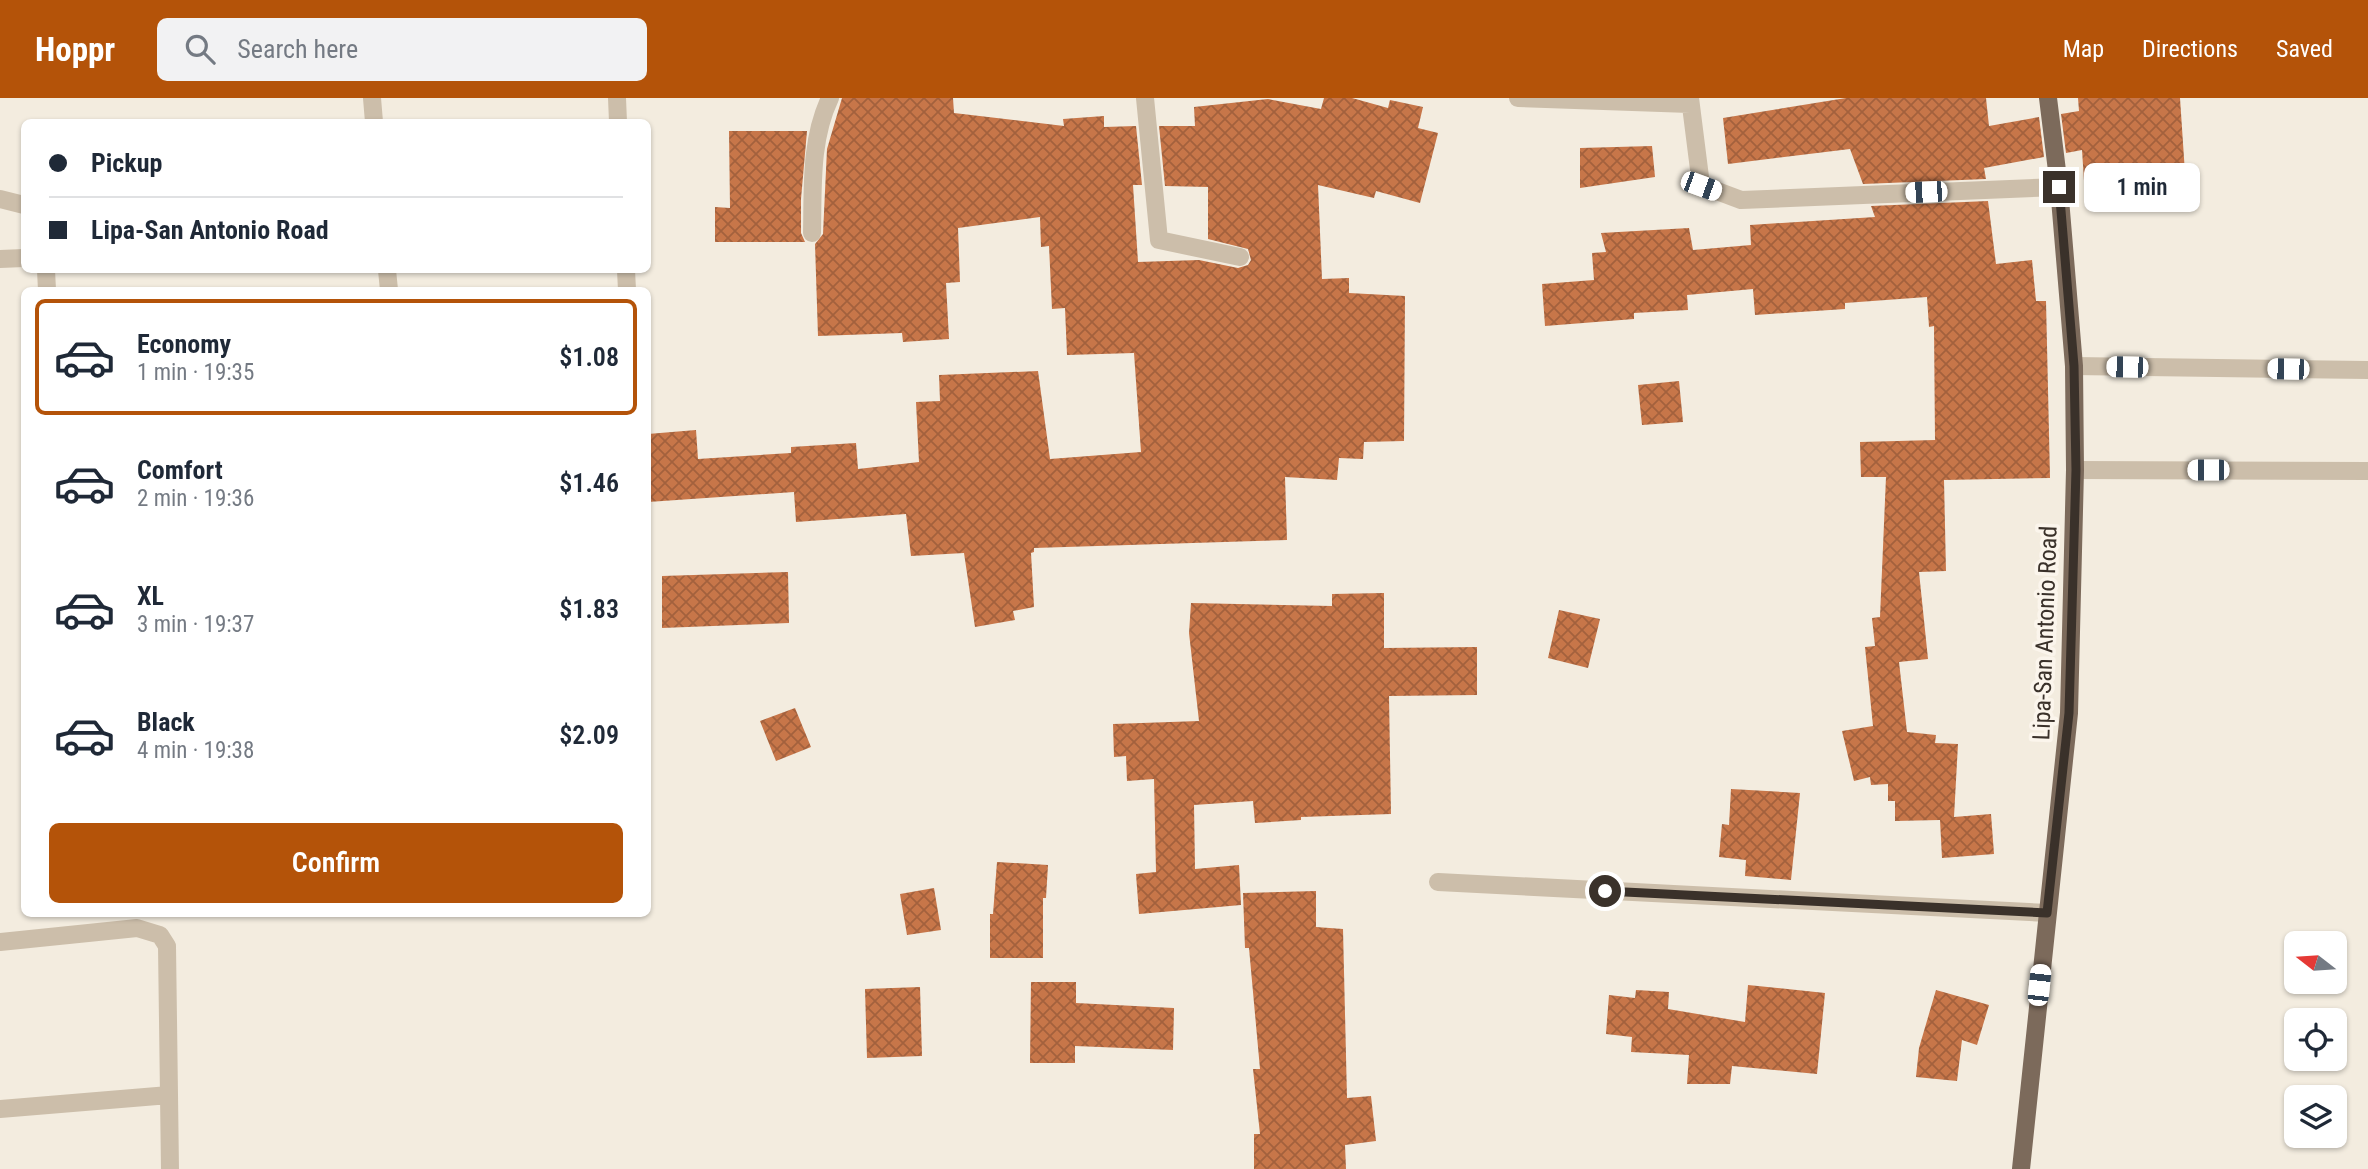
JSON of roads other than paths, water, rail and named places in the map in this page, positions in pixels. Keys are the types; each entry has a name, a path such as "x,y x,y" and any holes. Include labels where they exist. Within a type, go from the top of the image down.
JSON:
{"main road":[{"name":"Lipa-San Antonio Road","path":"2021,1169 2069,713 2076,470 2074,366 2059,187 2048,98"}],"street":[{"path":"372,98 374,119"},
{"path":"617,98 618,119"},
{"path":"812,233 814,159 823,113 830,98"},
{"path":"1145,98 1159,240 1240,257"},
{"path":"1518,98 1690,101 1701,186 1741,200 2059,187"},
{"path":"0,199 21,204"},
{"path":"0,259 21,258"},
{"path":"2074,366 2368,370"},
{"path":"2076,470 2368,471"},
{"path":"1438,882 2047,913"},
{"path":"0,942 137,928 160,935 167,946 170,1169"},
{"path":"0,1109 169,1094"}]}
